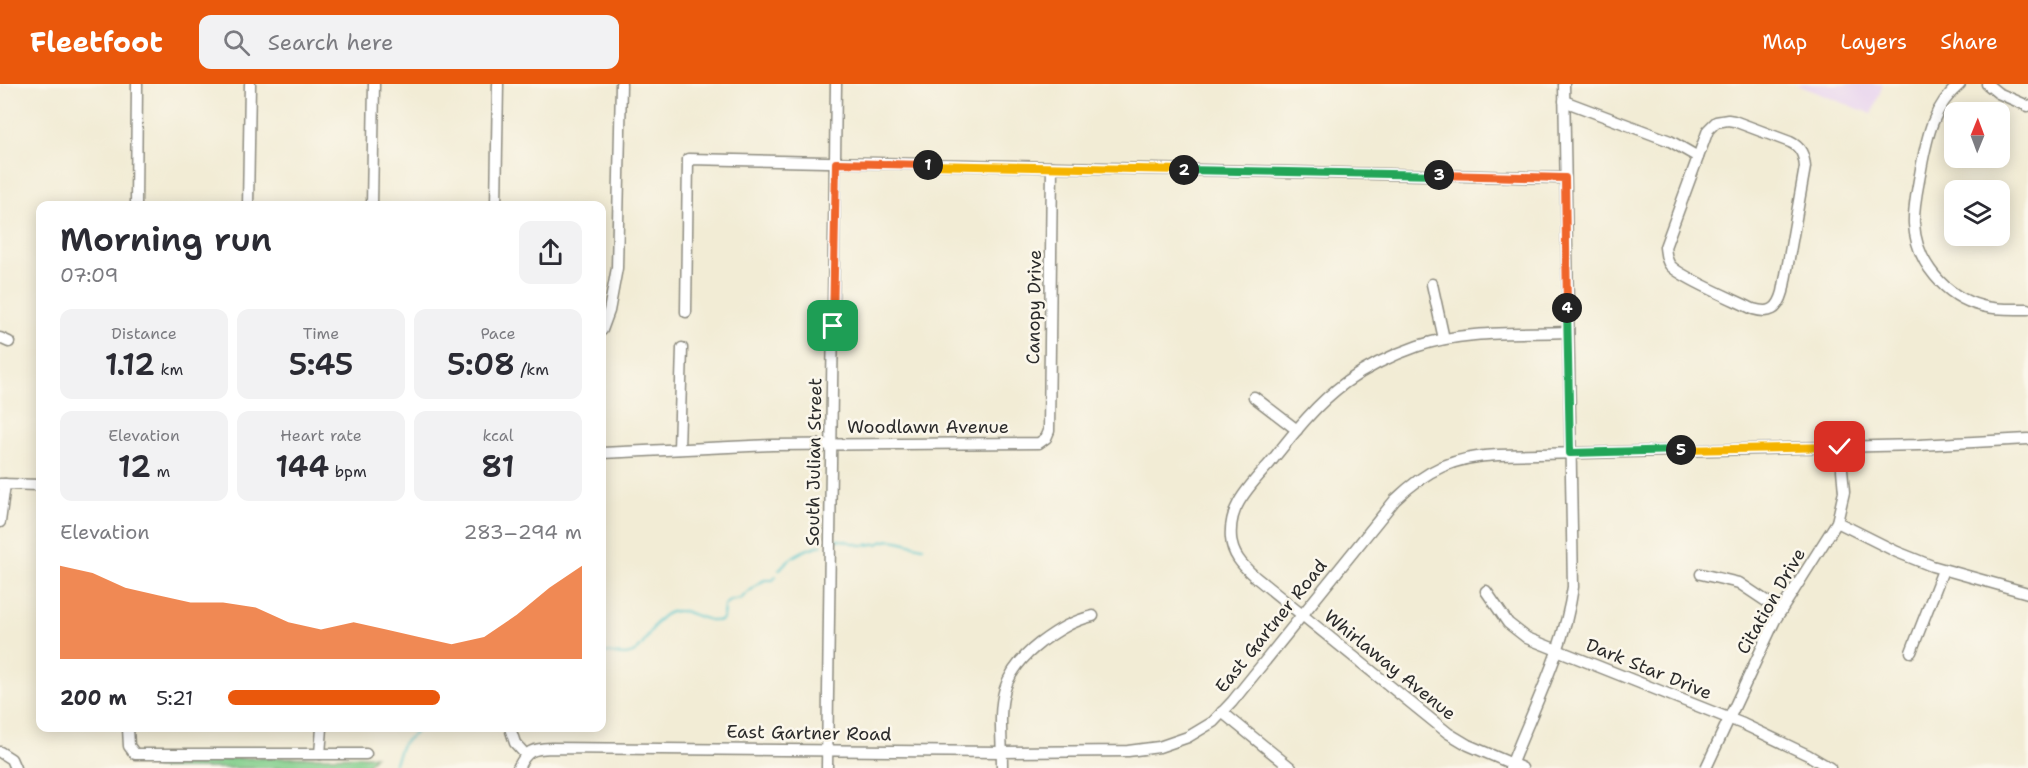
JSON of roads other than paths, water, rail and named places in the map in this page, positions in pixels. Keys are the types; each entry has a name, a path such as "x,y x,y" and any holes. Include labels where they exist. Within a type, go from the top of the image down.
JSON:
{"street":[{"path":"136,201 137,84"},
{"path":"248,201 250,84"},
{"path":"372,201 374,84"},
{"path":"496,201 498,84"},
{"path":"606,319 617,268 621,84"},
{"name":"South Julian Street","path":"827,768 836,84"},
{"path":"1515,767 1567,623 1573,587 1564,84"},
{"path":"1960,84 1941,104 1928,135 1914,211 1917,242 1928,266 1940,282 1953,293 1981,306 1995,309 2028,309"},
{"path":"1987,84 1998,93 2028,106"},
{"path":"1564,100 1670,141 1698,157"},
{"path":"1728,120 1790,142 1798,147 1804,156 1805,167 1783,292 1777,305 1770,311 1762,312 1753,309 1672,268 1669,264 1665,247 1698,157 1711,126 1716,122 1728,120"},
{"path":"686,312 688,159 1565,178"},
{"name":"Canopy Drive","path":"1039,443 1046,438 1049,431 1052,167"},
{"path":"1432,284 1444,339"},
{"name":"Whirlaway Avenue","path":"1515,767 1448,733 1302,615 1244,567 1234,552 1231,533 1233,518 1239,502 1297,430 1327,398 1366,370 1400,353 1444,339 1567,332"},
{"path":"680,449 682,348"},
{"path":"1254,397 1297,430"},
{"name":"East Gartner Road","path":"525,754 537,749 551,748 1002,752 1143,750 1188,737 1203,729 1222,712 1395,500 1422,476 1448,463 1474,457 1570,453 1840,447 2028,439"},
{"name":"Woodlawn Avenue","path":"606,453 830,445 1039,443"},
{"name":"Citation Drive","path":"1706,768 1764,643 1837,522 1844,492 1840,447"},
{"path":"0,522 3,484 36,485"},
{"path":"1837,522 1897,552 1942,570 2028,593"},
{"path":"1911,652 1942,570"},
{"path":"1701,574 1739,583 1782,610"},
{"name":"Dark Star Drive","path":"1486,591 1500,614 1514,629 1527,638 1729,718 1808,755 1830,768"},
{"path":"1002,768 1002,701 1010,673 1028,652 1058,629 1076,620 1093,616"},
{"path":"1222,712 1291,768"},
{"path":"128,732 129,746 135,754 366,754"},
{"path":"320,754 322,732"},
{"path":"511,732 514,743 525,754 518,768"},
{"path":"0,752 11,759 15,768"}],"waterway":[{"path":"835,540 861,545 894,540 923,547"},
{"path":"779,570 798,554 822,545"},
{"path":"606,653 622,655 633,653 644,643 658,621 671,612 683,611 713,621 720,621 723,618 724,606 729,601 740,599 761,582 773,580 776,576"},
{"path":"393,768 402,744 416,732"}]}
